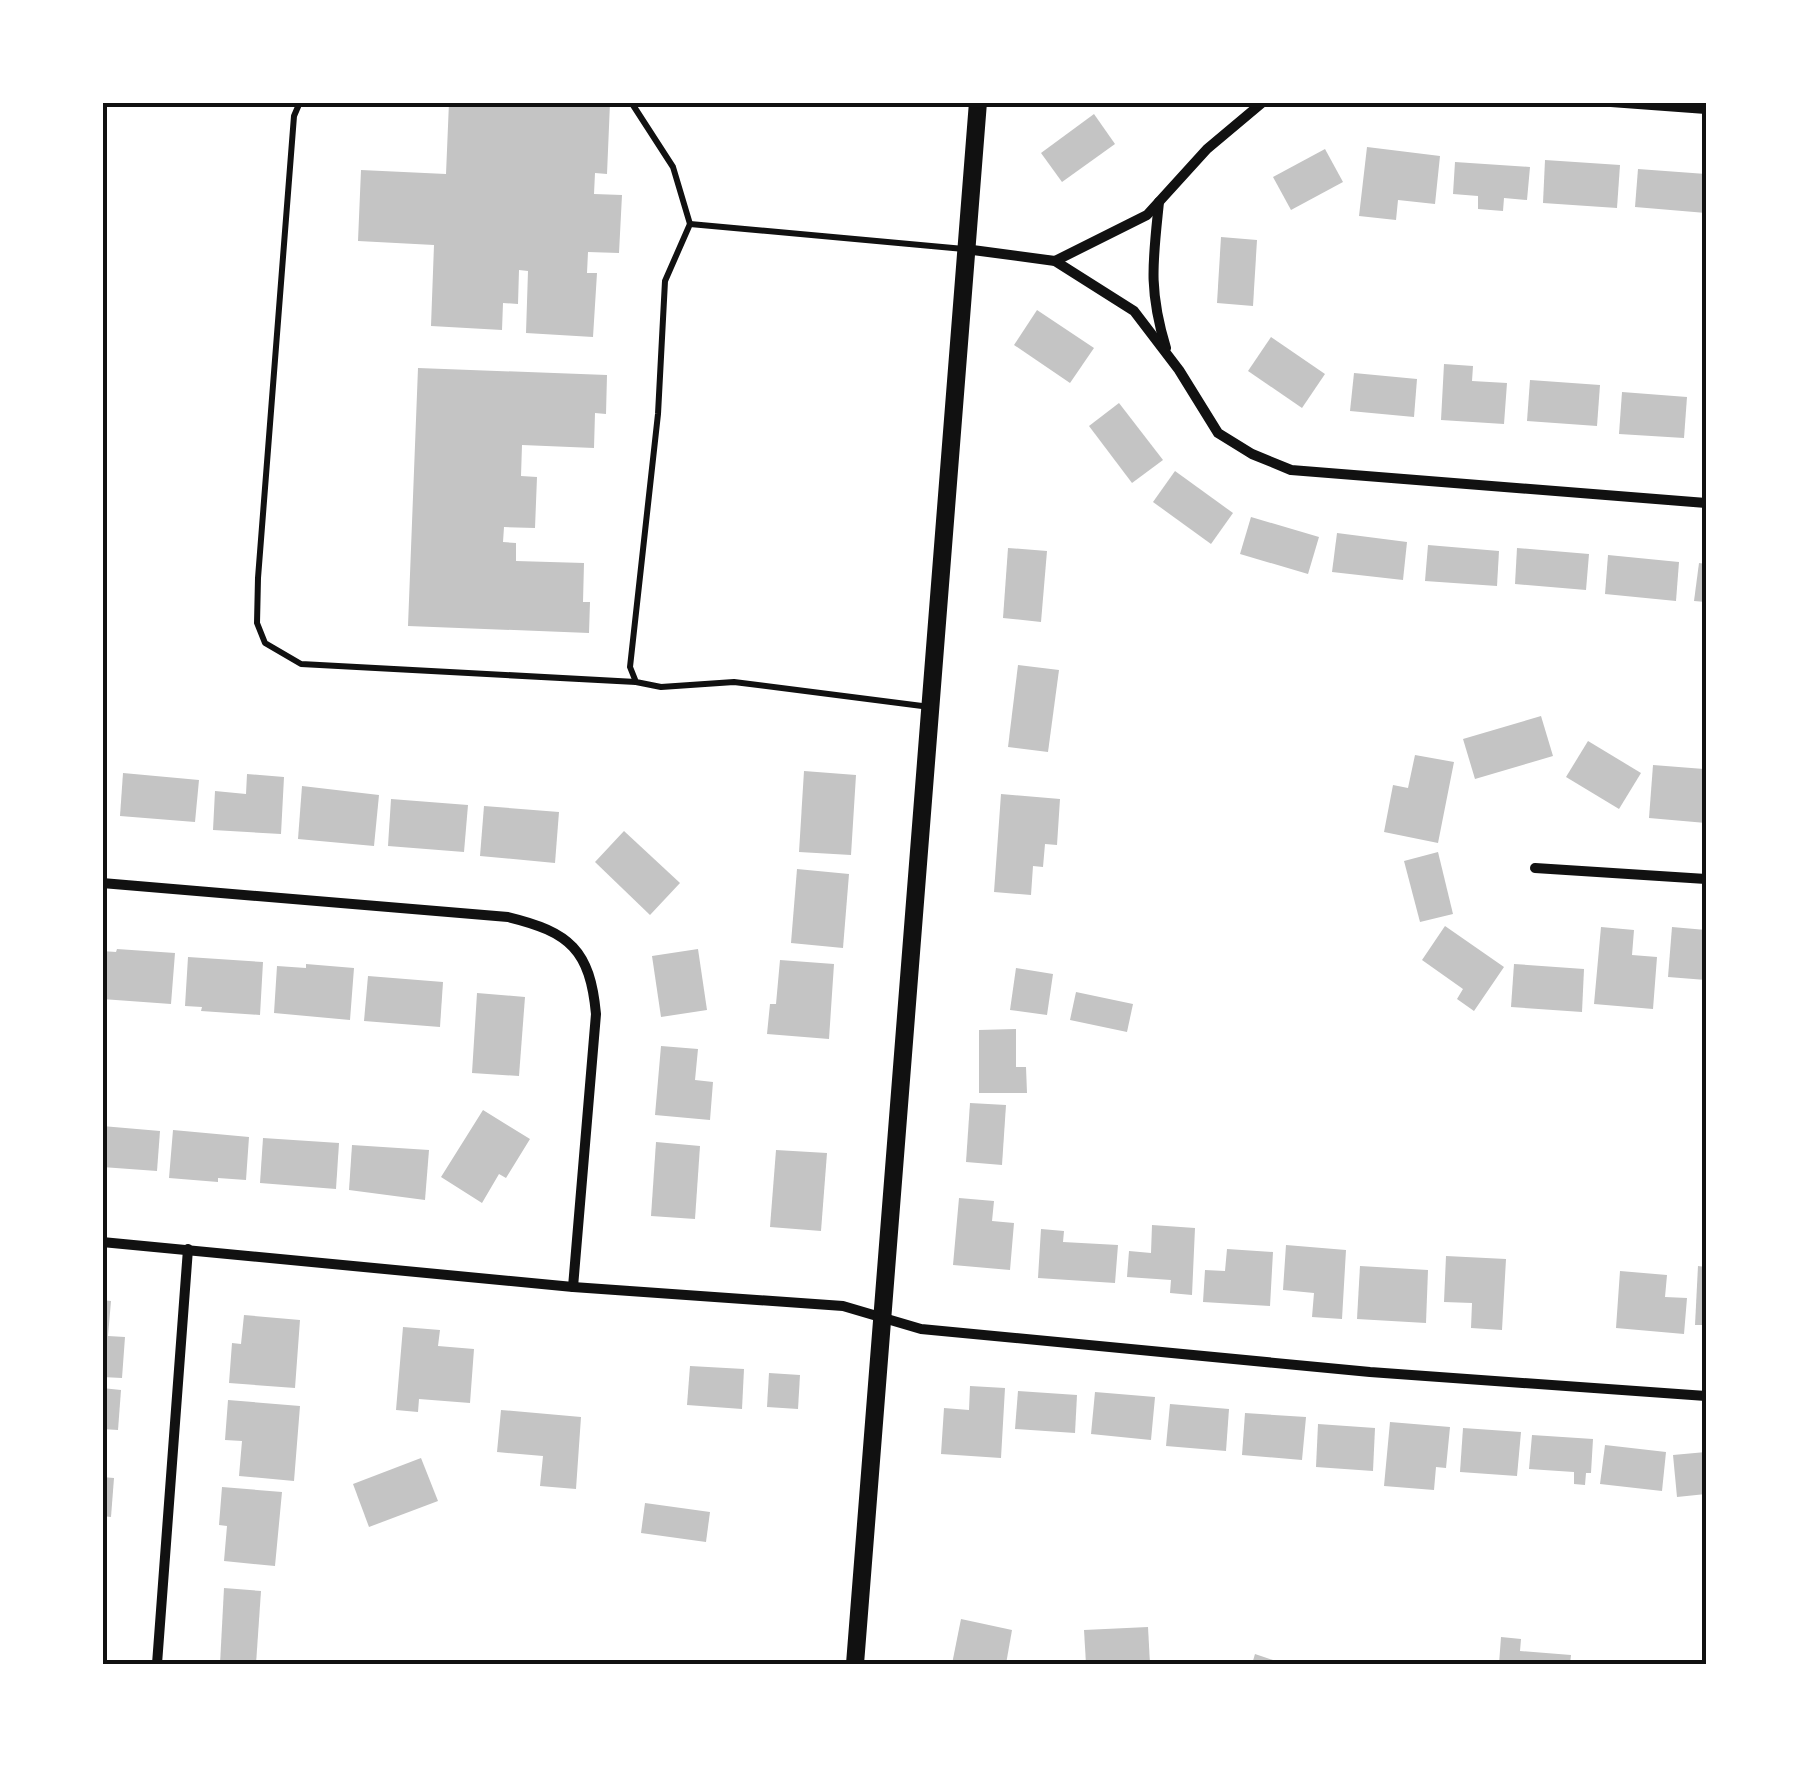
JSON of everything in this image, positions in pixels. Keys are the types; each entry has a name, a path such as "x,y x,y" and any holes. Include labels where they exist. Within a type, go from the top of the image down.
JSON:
{"main road":[{"path":"855,1664 978,102"}],"street":[{"path":"1055,261 1147,214 1207,150 1263,102"},
{"path":"1611,102 1706,110"},
{"path":"1160,201 1151,278 1168,354"},
{"path":"966,249 1055,261 1134,310 1168,354 1218,433 1252,454 1291,470 1706,502"},
{"path":"1535,868 1706,879"},
{"path":"102,883 508,918 541,925 558,934 588,970 596,1014 574,1287"},
{"path":"102,1242 574,1287 843,1306 921,1328 1370,1372 1706,1396"},
{"path":"158,1664 188,1249"}],"lane":[{"path":"300,102 294,116 258,578 257,624 266,643 301,664 636,682 661,688 734,682 930,707"},
{"path":"631,102 673,167 690,224 665,281 658,414 630,667 636,682"},
{"path":"690,224 966,249"}],"building":[{"path":"449,102 610,103 607,174 595,173 594,194 622,195 619,253 588,252 587,273 597,273 593,337 526,333 528,271 519,270 518,304 503,303 502,330 431,326 434,245 358,241 361,170 446,174"},
{"path":"1094,114 1115,144 1062,182 1041,153"},
{"path":"1367,147 1440,156 1435,204 1398,200 1396,220 1359,216"},
{"path":"1325,149 1343,182 1291,210 1273,177"},
{"path":"1545,160 1620,165 1617,208 1543,203"},
{"path":"1455,162 1530,167 1527,200 1504,198 1503,211 1478,209 1478,196 1453,194"},
{"path":"1638,169 1706,174 1706,213 1635,207"},
{"path":"1221,237 1257,240 1253,306 1217,303"},
{"path":"1037,310 1094,348 1070,383 1014,345"},
{"path":"1271,337 1325,374 1302,408 1248,371"},
{"path":"1444,364 1473,366 1472,381 1507,383 1504,424 1441,420"},
{"path":"418,368 607,375 606,414 595,413 594,448 522,445 521,476 537,477 535,528 504,527 503,542 516,543 516,561 584,563 583,602 590,602 589,633 408,626"},
{"path":"1354,373 1417,379 1414,417 1350,411"},
{"path":"1530,380 1600,385 1597,426 1527,421"},
{"path":"1622,392 1687,397 1684,438 1619,434"},
{"path":"1119,403 1163,460 1132,483 1089,426"},
{"path":"1175,471 1233,513 1211,544 1153,502"},
{"path":"1251,517 1319,537 1308,574 1240,554"},
{"path":"1337,533 1407,542 1403,580 1332,572"},
{"path":"1428,545 1499,551 1497,586 1425,581"},
{"path":"1008,548 1047,551 1041,622 1003,618"},
{"path":"1517,548 1589,554 1586,590 1515,584"},
{"path":"1608,555 1679,562 1676,601 1605,594"},
{"path":"1699,563 1706,564 1706,602 1694,601"},
{"path":"1018,665 1059,670 1048,752 1008,747"},
{"path":"1541,716 1553,756 1475,779 1463,739"},
{"path":"1588,741 1641,773 1619,809 1566,777"},
{"path":"1415,755 1454,762 1438,843 1384,832 1393,785 1408,788"},
{"path":"1653,765 1704,769 1706,823 1649,818"},
{"path":"804,771 856,775 851,855 799,852"},
{"path":"123,773 199,780 195,822 120,816"},
{"path":"247,774 284,777 281,834 213,830 215,791 246,794"},
{"path":"302,786 379,795 374,846 298,839"},
{"path":"1001,794 1060,799 1057,845 1045,844 1043,867 1033,866 1031,895 994,892"},
{"path":"391,799 468,805 464,852 388,846"},
{"path":"484,806 559,812 555,863 480,856"},
{"path":"624,831 680,883 650,915 595,862"},
{"path":"1438,852 1453,914 1420,922 1404,861"},
{"path":"797,869 849,874 843,948 791,943"},
{"path":"1445,926 1504,967 1474,1011 1457,999 1463,989 1422,960"},
{"path":"1601,927 1634,930 1632,955 1657,957 1653,1009 1594,1004"},
{"path":"1672,927 1706,930 1706,980 1668,977"},
{"path":"698,949 707,1010 661,1017 652,956"},
{"path":"102,951 175,953 171,1004 102,999"},
{"path":"188,957 263,962 260,1015 201,1011 202,1007 185,1006"},
{"path":"780,960 834,964 829,1039 767,1034 770,1004 776,1004"},
{"path":"306,964 354,968 350,1020 274,1013 277,966 306,968"},
{"path":"1514,964 1584,969 1582,1012 1511,1007"},
{"path":"1016,968 1053,974 1047,1015 1010,1010"},
{"path":"368,976 443,982 440,1027 364,1021"},
{"path":"1076,992 1133,1004 1127,1032 1070,1020"},
{"path":"477,993 525,997 519,1076 472,1073"},
{"path":"1016,1029 1016,1067 1026,1067 1027,1093 979,1093 979,1030"},
{"path":"661,1046 698,1049 695,1080 713,1082 710,1120 655,1115"},
{"path":"970,1103 1006,1105 1002,1165 966,1162"},
{"path":"483,1110 530,1139 506,1178 499,1174 482,1203 441,1177"},
{"path":"102,1126 160,1131 157,1171 102,1167"},
{"path":"173,1130 249,1137 246,1180 169,1178"},
{"path":"263,1138 339,1143 336,1189 260,1183"},
{"path":"656,1142 700,1146 695,1219 651,1216"},
{"path":"352,1145 429,1150 425,1200 349,1190"},
{"path":"776,1150 827,1153 821,1231 770,1227"},
{"path":"959,1198 994,1201 992,1221 1014,1223 1010,1270 953,1265"},
{"path":"1152,1225 1195,1228 1192,1295 1170,1293 1171,1280 1127,1277 1129,1251 1151,1253"},
{"path":"1041,1229 1064,1231 1063,1242 1118,1245 1115,1283 1038,1278"},
{"path":"1286,1245 1346,1250 1342,1319 1312,1317 1314,1293 1283,1290"},
{"path":"1227,1249 1273,1252 1270,1306 1203,1302 1205,1270 1225,1271"},
{"path":"1446,1256 1506,1259 1502,1330 1471,1328 1472,1303 1444,1302"},
{"path":"1360,1266 1428,1270 1426,1323 1357,1319"},
{"path":"1698,1266 1706,1267 1706,1325 1695,1325"},
{"path":"1620,1271 1667,1275 1665,1297 1687,1298 1684,1334 1616,1328"},
{"path":"102,1300 111,1301 108,1336 125,1337 122,1378 102,1377"},
{"path":"244,1315 300,1320 295,1388 229,1383 232,1343 241,1344"},
{"path":"403,1327 440,1330 438,1346 474,1349 470,1403 419,1399 418,1412 396,1410"},
{"path":"690,1366 744,1369 742,1409 687,1405"},
{"path":"769,1373 800,1375 798,1409 767,1407"},
{"path":"970,1386 1005,1388 1001,1458 941,1454 944,1408 969,1410"},
{"path":"102,1388 121,1390 118,1430 102,1429"},
{"path":"1018,1391 1077,1395 1075,1433 1015,1429"},
{"path":"1095,1392 1155,1397 1151,1440 1091,1434"},
{"path":"228,1400 300,1406 294,1481 239,1476 242,1441 225,1440"},
{"path":"1170,1404 1229,1409 1226,1451 1166,1446"},
{"path":"501,1410 581,1417 576,1489 540,1486 543,1456 497,1452"},
{"path":"1245,1413 1306,1417 1302,1460 1242,1455"},
{"path":"1390,1422 1450,1427 1446,1468 1436,1467 1434,1490 1384,1486"},
{"path":"1318,1424 1375,1428 1373,1471 1316,1467"},
{"path":"1463,1428 1521,1432 1517,1476 1460,1472"},
{"path":"1532,1435 1593,1439 1591,1473 1586,1473 1585,1485 1574,1484 1574,1472 1529,1469"},
{"path":"1605,1445 1666,1452 1662,1491 1600,1484"},
{"path":"1706,1452 1706,1494 1677,1497 1673,1455"},
{"path":"421,1458 438,1501 369,1527 353,1484"},
{"path":"102,1477 114,1478 111,1517 102,1516"},
{"path":"222,1487 282,1492 275,1566 224,1561 227,1526 219,1525"},
{"path":"645,1503 710,1512 706,1542 641,1533"},
{"path":"224,1588 261,1591 256,1664 220,1664"},
{"path":"961,1619 1012,1630 1006,1664 952,1664"},
{"path":"1148,1627 1150,1664 1086,1664 1084,1630"},
{"path":"1501,1637 1521,1639 1520,1651 1571,1655 1570,1664 1499,1664"},
{"path":"1255,1654 1285,1664 1252,1664"}]}
